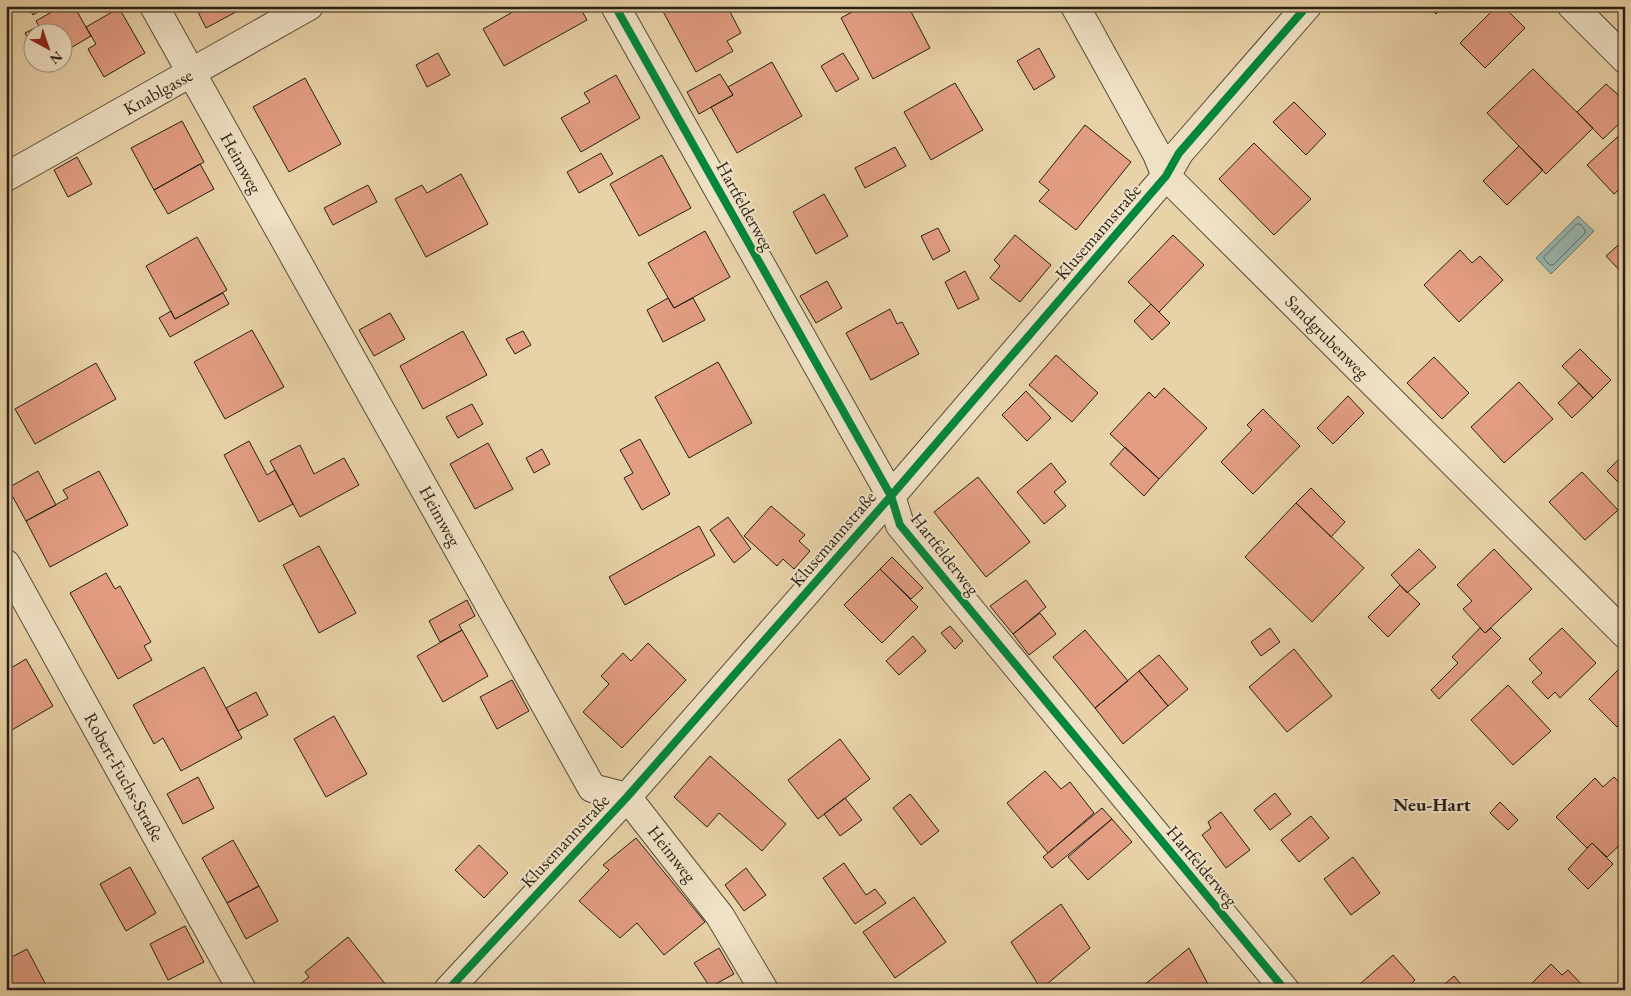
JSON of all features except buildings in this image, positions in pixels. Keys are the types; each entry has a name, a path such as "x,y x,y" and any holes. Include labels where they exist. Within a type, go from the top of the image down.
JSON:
{"street":[{"name":"Heimweg","path":"154,6 592,788 626,797 720,916 764,990"},
{"name":"Knablgasse","path":"6,177 309,6"},
{"name":"Hartfelderweg","path":"615,6 891,496 900,525 1285,990"},
{"name":"Sandgrubenweg","path":"1075,6 1157,154 1166,176 1625,634"},
{"name":"Klusemannstraße","path":"448,990 626,797 891,496 1166,176 1179,152 1307,6"},
{"path":"1572,6 1625,59"},
{"name":"Robert-Fuchs-Straße","path":"6,564 242,990"}],"water":[{"path":"1578,216 1594,231 1551,274 1536,258"}],"cycle path":[{"path":"615,6 891,496 900,525 1285,990"},
{"path":"448,990 627,797 891,496 1166,176 1179,153 1307,6"}],"district":[{"name":"Neu-Hart","path":"1432,804"}]}
